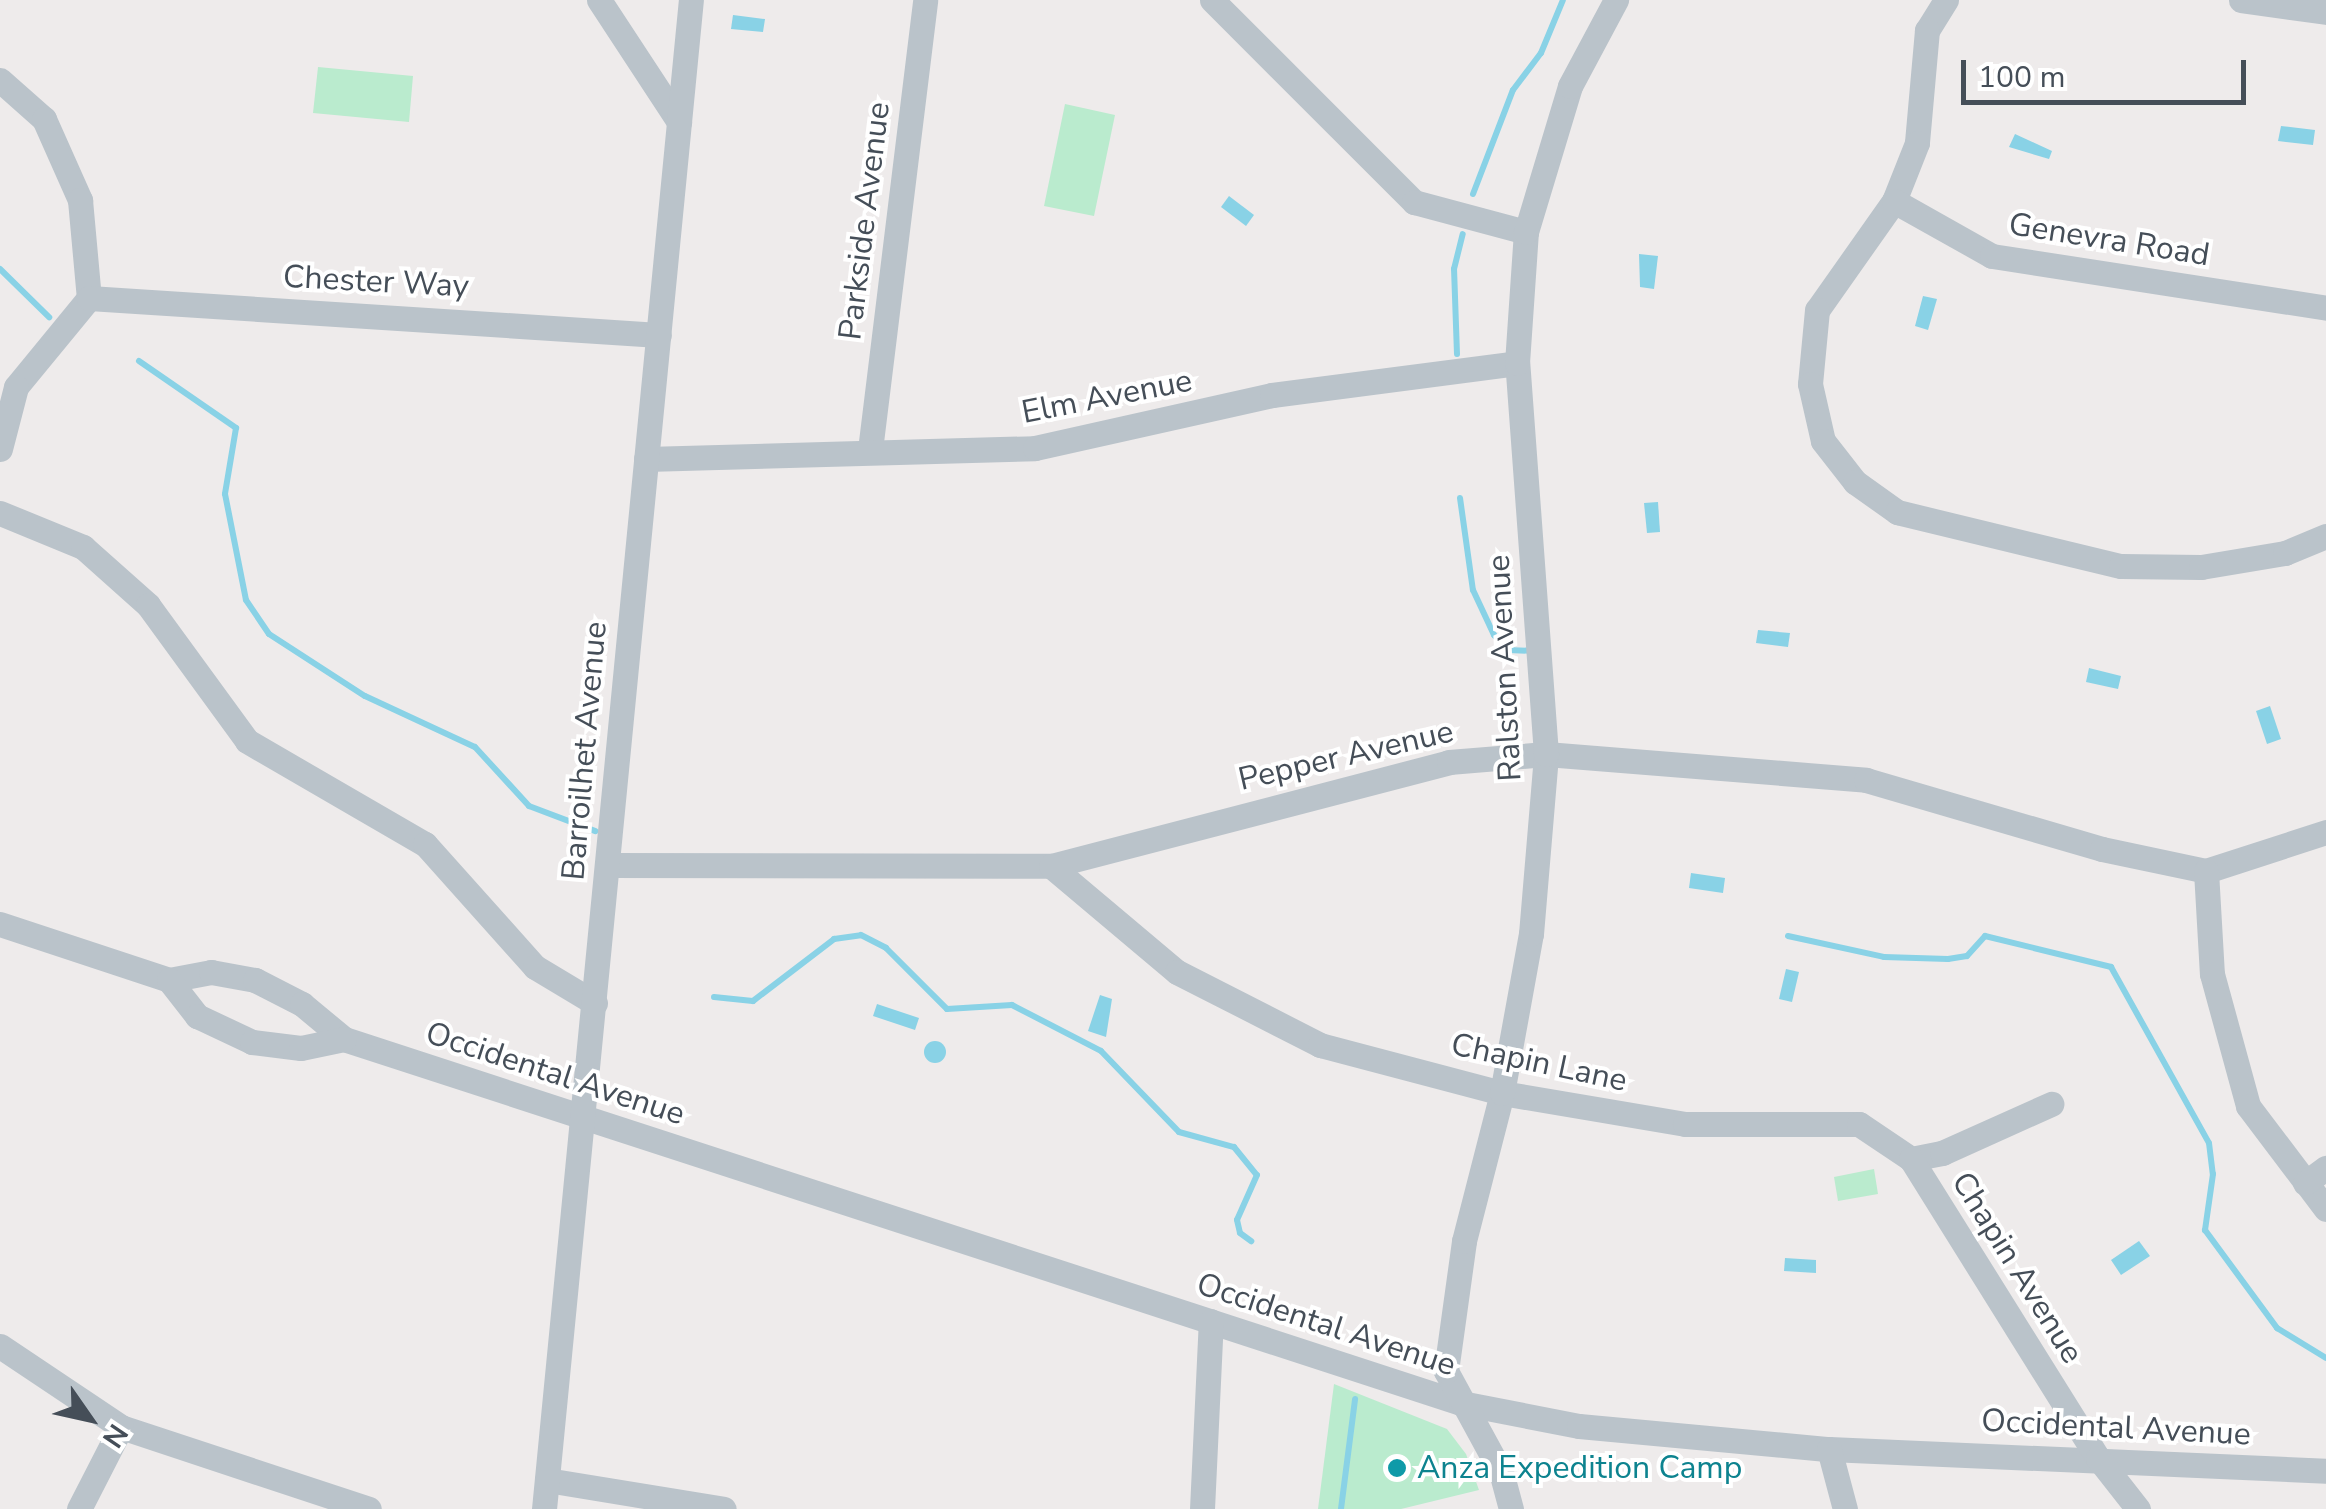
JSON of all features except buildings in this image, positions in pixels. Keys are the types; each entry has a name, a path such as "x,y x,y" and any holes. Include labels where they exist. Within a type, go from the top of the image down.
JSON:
{"street":[{"path":"599,0 679,122"},
{"name":"Barroilhet Avenue","path":"544,1509 691,0"},
{"name":"Parkside Avenue","path":"870,450 925,0"},
{"path":"1212,0 1414,202 1526,232"},
{"name":"Ralston Avenue","path":"1511,1509 1501,1472 1446,1371 1464,1242 1502,1093 1531,934 1546,754 1516,363 1526,232 1570,86 1616,0"},
{"path":"1946,0 1927,30 1917,143 1894,201 1817,310 1810,384 1823,441 1854,482 1897,512 2121,566 2201,567 2285,553 2326,536"},
{"path":"2240,0 2326,12"},
{"path":"0,80 44,119 80,200 89,298 16,387 0,449"},
{"name":"Genevra Road","path":"1894,201 1992,256 2326,308"},
{"name":"Chester Way","path":"89,298 659,335"},
{"name":"Elm Avenue","path":"646,458 1036,448 1272,395 1516,363"},
{"path":"0,513 83,547 148,605 246,741 425,844 535,968 595,1003"},
{"name":"Pepper Avenue","path":"607,865 1051,866 1449,762 1546,754 1866,780 2102,849 2206,871 2326,832"},
{"name":"Chapin Lane","path":"1051,866 1177,972 1304,1037 1502,1093 1686,1124 1859,1124 1911,1159"},
{"path":"2206,871 2212,974 2248,1106 2316,1176 2326,1209"},
{"name":"Occidental Avenue","path":"0,924 169,980 211,972 255,980 302,1004 344,1039 1462,1403 1578,1426 1829,1449 2326,1470"},
{"name":"Occidental Avenue","path":"169,980 197,1016 252,1042 301,1048 344,1039"},
{"path":"1911,1159 1942,1153 2051,1104"},
{"name":"Chapin Avenue","path":"1911,1159 2098,1458 2138,1509"},
{"path":"1202,1509 1211,1321"},
{"path":"0,1346 121,1427 369,1509"},
{"path":"79,1509 121,1427"},
{"path":"1829,1449 1846,1509"},
{"path":"547,1480 724,1509"}],"green space":[{"path":"318,67 413,76 409,122 313,113"},
{"path":"1065,104 1115,115 1094,216 1044,206"},
{"path":"1874,1169 1878,1194 1838,1201 1834,1177"},
{"path":"1334,1384 1447,1429 1466,1454 1479,1490 1401,1509 1318,1509"}],"water":[{"path":"733,15 765,19 763,32 731,29"},
{"path":"2281,126 2315,130 2313,145 2278,141"},
{"path":"2015,134 2052,151 2049,159 2009,147"},
{"path":"1229,196 1254,215 1246,226 1221,207"},
{"path":"1639,254 1658,256 1654,289 1640,287"},
{"path":"1923,296 1937,299 1928,330 1915,326"},
{"path":"1658,502 1660,532 1647,533 1644,503"},
{"path":"1758,630 1790,633 1788,647 1756,643"},
{"path":"2089,668 2121,676 2118,689 2086,682"},
{"path":"2270,706 2281,739 2267,744 2256,711"},
{"path":"1691,873 1725,878 1723,893 1689,888"},
{"path":"1786,969 1799,972 1792,1002 1779,999"},
{"path":"1100,995 1112,999 1106,1037 1088,1031"},
{"path":"877,1004 919,1018 915,1030 873,1016"},
{"path":"935,1041 943,1044 943,1060 935,1063 927,1060 924,1052 927,1044"},
{"path":"2139,1241 2150,1256 2121,1275 2111,1260"},
{"path":"1785,1258 1816,1260 1816,1273 1784,1271"}],"waterway":[{"path":"1473,194 1513,90 1541,53 1563,0"},
{"path":"1457,354 1454,269 1463,234"},
{"path":"0,269 49,317"},
{"path":"139,361 236,428 225,494 246,600 269,634 365,696 475,747 529,806 595,831"},
{"path":"1460,498 1473,590 1494,635 1508,650 1532,651"},
{"path":"714,997 753,1001 834,939 861,935 886,948 947,1009 1012,1005 1101,1051 1179,1132 1234,1147 1257,1175 1237,1220 1240,1233 1251,1241"},
{"path":"1788,936 1884,957 1948,959 1967,956 1985,936 2111,967 2209,1143 2213,1174 2205,1230 2277,1328 2326,1358"},
{"path":"1341,1509 1355,1399"}],"place":[{"name":"Anza Expedition Camp","path":"1397,1468"}]}
